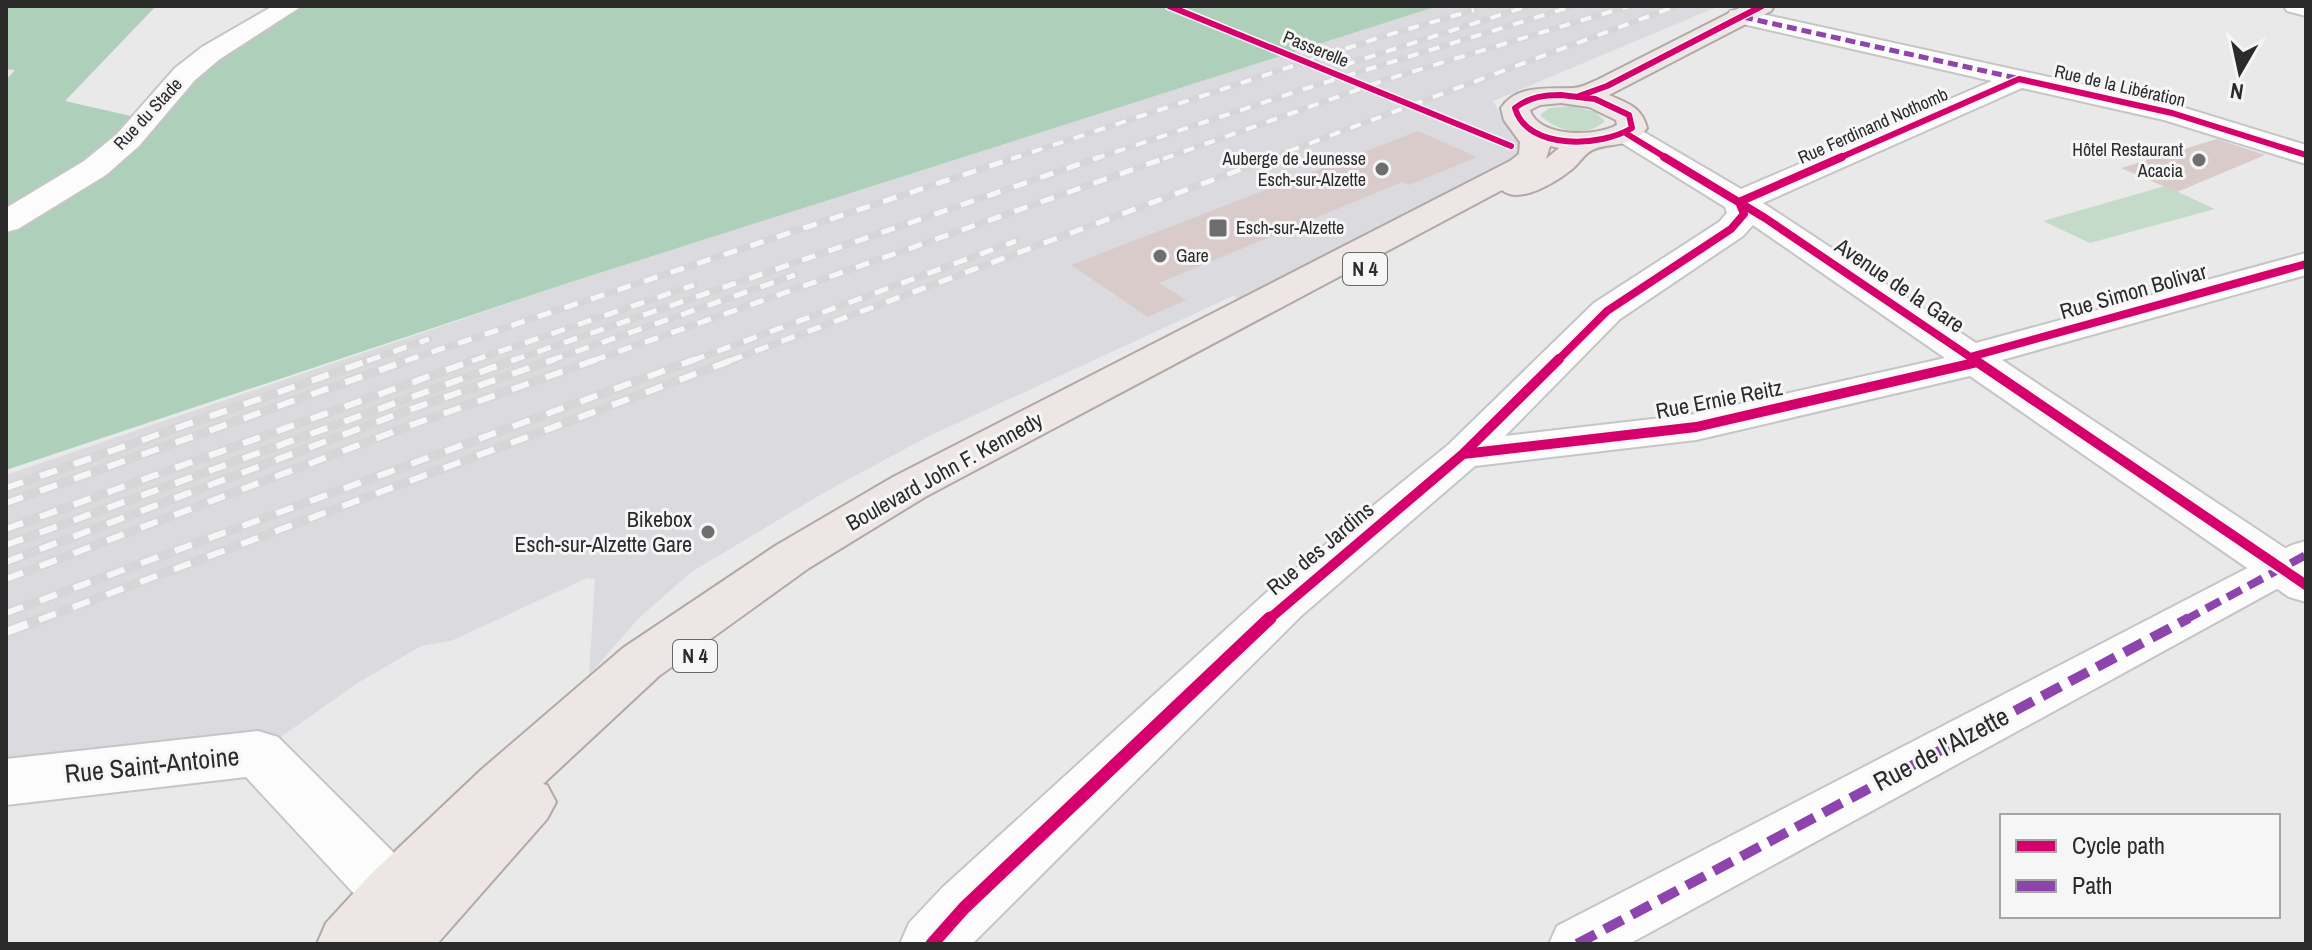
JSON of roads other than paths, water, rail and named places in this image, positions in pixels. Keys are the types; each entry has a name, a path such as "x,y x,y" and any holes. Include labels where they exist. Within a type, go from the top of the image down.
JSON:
{"main road":[{"path":"1714,32 1632,93 1616,139 1557,145 1514,116 1515,108 1521,103 1545,95 1579,96 1607,86 1750,11"},
{"path":"1579,96 1624,121"},
{"name":"Boulevard John F. Kennedy","path":"406,915 517,772 641,662 792,557 921,481 1521,168 1535,157 1537,146 1557,145"},
{"name":"N 4","path":"349,944 406,915"}],"street":[{"name":"Rue du Stade","path":"6,222 95,168 128,140 185,74 211,53 290,6"},
{"path":"2296,6 2306,9"},
{"name":"Rue de la Libération","path":"1750,11 2019,79 2172,113 2306,155"},
{"name":"Rue Ferdinand Nothomb","path":"1739,202 2019,79"},
{"name":"Avenue de la Gare","path":"1624,121 1974,360 2298,569"},
{"name":"Rue des Jardins","path":"932,944 964,908 1284,604 1463,454 1607,311 1731,229 1744,214 1739,202"},
{"name":"Rue Simon Bolivar","path":"1974,360 2306,264"},
{"name":"Rue Ernie Reitz","path":"1463,454 1696,427 1974,360"},
{"name":"Rue de l'Alzette","path":"1577,944 2298,569"},
{"name":"Rue Saint-Antoine","path":"6,782 258,753 406,915"}],"railway":[{"path":"1323,72 1528,6"},
{"path":"1100,157 1301,90 1573,6"},
{"path":"1163,159 1385,80 1629,6"},
{"path":"1268,159 1676,6"},
{"path":"1011,159 1384,36 1474,10"},
{"path":"1011,159 1017,157"},
{"path":"511,361 1100,157"},
{"path":"1094,159 1100,157"},
{"path":"592,361 1168,157"},
{"path":"729,361 1274,157"},
{"path":"411,359 1011,159"},
{"path":"691,361 1016,241"},
{"path":"549,361 795,275"},
{"path":"472,361 694,285"},
{"path":"367,361 429,339"},
{"path":"6,488 373,359"},
{"path":"6,503 411,359"},
{"path":"405,361 411,359"},
{"path":"6,529 477,359"},
{"path":"6,545 516,359"},
{"path":"6,562 406,411 555,359"},
{"path":"6,579 414,424 598,359"},
{"path":"6,613 696,359"},
{"path":"39,620 735,359"},
{"path":"6,632 44,618"}],"place":[{"name":"Hôtel Restaurant Acacia","path":"2199,160"},
{"name":"Auberge de Jeunesse Esch-sur-Alzette","path":"1382,169"},
{"name":"Esch-sur-Alzette","path":"1218,228"},
{"name":"Gare","path":"1160,256"},
{"name":"Bikebox Esch-sur-Alzette Gare","path":"708,532"}]}
